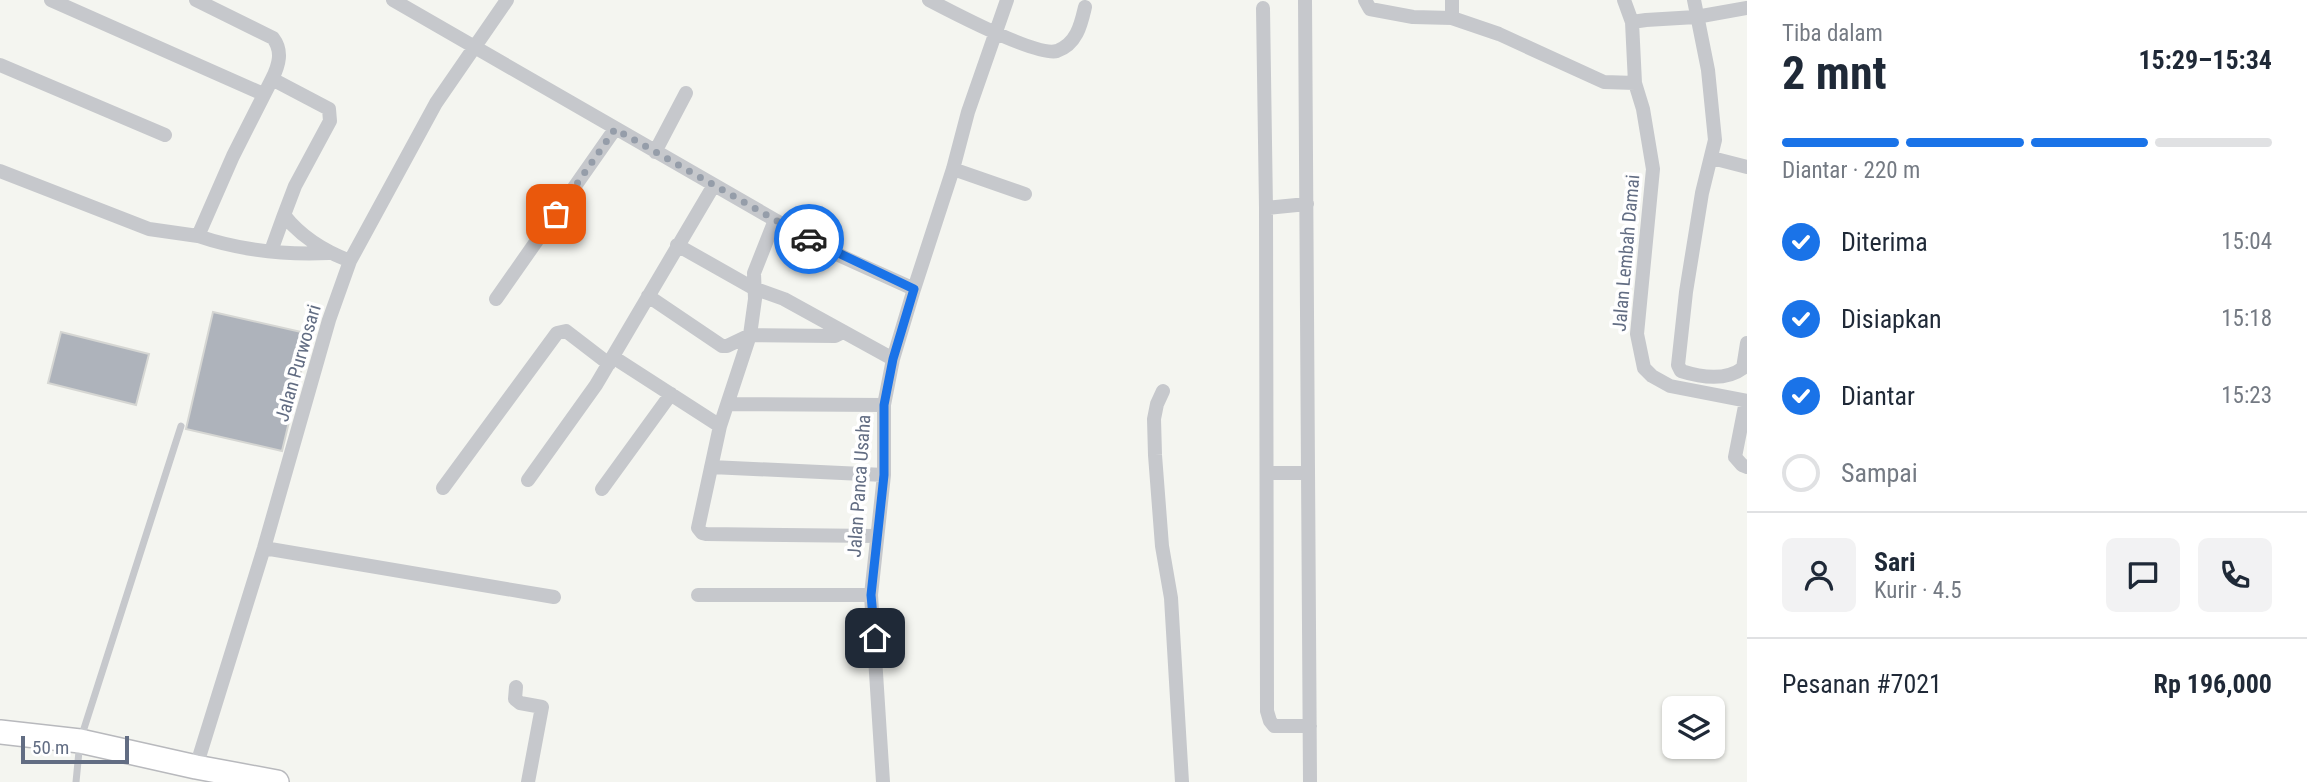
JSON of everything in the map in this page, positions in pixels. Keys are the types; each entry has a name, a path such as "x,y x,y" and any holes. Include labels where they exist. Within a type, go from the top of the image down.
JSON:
{"highway":[{"path":"0,732 80,741 277,782"}],"street":[{"path":"51,0 263,94"},
{"path":"196,0 273,38 279,50 277,69 198,236"},
{"path":"393,0 830,251 914,289"},
{"name":"Jalan Purwosari","path":"196,767 264,548 329,320 350,261 436,103 507,0"},
{"path":"929,0 997,34 1046,51 1056,51 1070,42 1080,29 1085,7"},
{"name":"Jalan Panca Usaha","path":"883,782 871,595 884,475 884,405 893,359 914,289 953,169 968,112 1007,0"},
{"path":"1305,0 1310,782"},
{"path":"1364,0 1370,9 1384,13 1452,18 1499,34 1604,82 1635,83"},
{"path":"1452,0 1452,18"},
{"name":"Jalan Lembah Damai","path":"1624,0 1632,22 1635,83 1643,109 1653,169 1637,334 1644,368 1670,386 1746,401"},
{"path":"1694,0 1708,71 1715,140 1700,205 1678,365 1681,371 1690,373 1728,376 1743,368 1747,344"},
{"path":"1263,8 1267,711 1274,726 1310,726"},
{"path":"1632,22 1696,17 1747,8"},
{"path":"0,65 165,135"},
{"path":"271,251 295,186 330,121 331,114 329,109 272,79"},
{"path":"654,152 685,93"},
{"path":"496,299 615,129"},
{"path":"1712,158 1747,167"},
{"path":"953,169 1026,194"},
{"path":"0,171 149,229 271,251 329,253"},
{"path":"528,480 596,385 714,185"},
{"path":"1266,208 1307,204"},
{"path":"284,215 298,231 329,253 350,261"},
{"path":"775,220 754,273 755,299 750,335 720,426 698,528 702,533 876,536"},
{"path":"677,245 753,288 784,299 893,359"},
{"path":"648,296 722,346 750,335 835,336 843,332"},
{"path":"798,336 807,312"},
{"path":"443,488 557,333 566,331 720,426"},
{"path":"1163,391 1154,419 1162,546 1171,598 1182,782"},
{"path":"602,489 671,394"},
{"path":"1746,401 1735,457 1747,467"},
{"path":"728,404 884,405"},
{"path":"711,467 884,475"},
{"path":"1267,473 1307,472"},
{"path":"264,548 554,597"},
{"path":"698,595 871,595"},
{"path":"516,687 515,699 520,703 542,707 527,782"}],"lane":[{"path":"76,782 80,741 181,426"}],"building":[{"path":"213,312 310,334 282,451 186,429"},
{"path":"61,332 149,354 136,405 48,383"}],"way so far":[{"path":"556,214 615,129 809,239"}],"route":[{"path":"809,239 914,289 893,359 884,405 884,475 871,595 875,638"}]}
